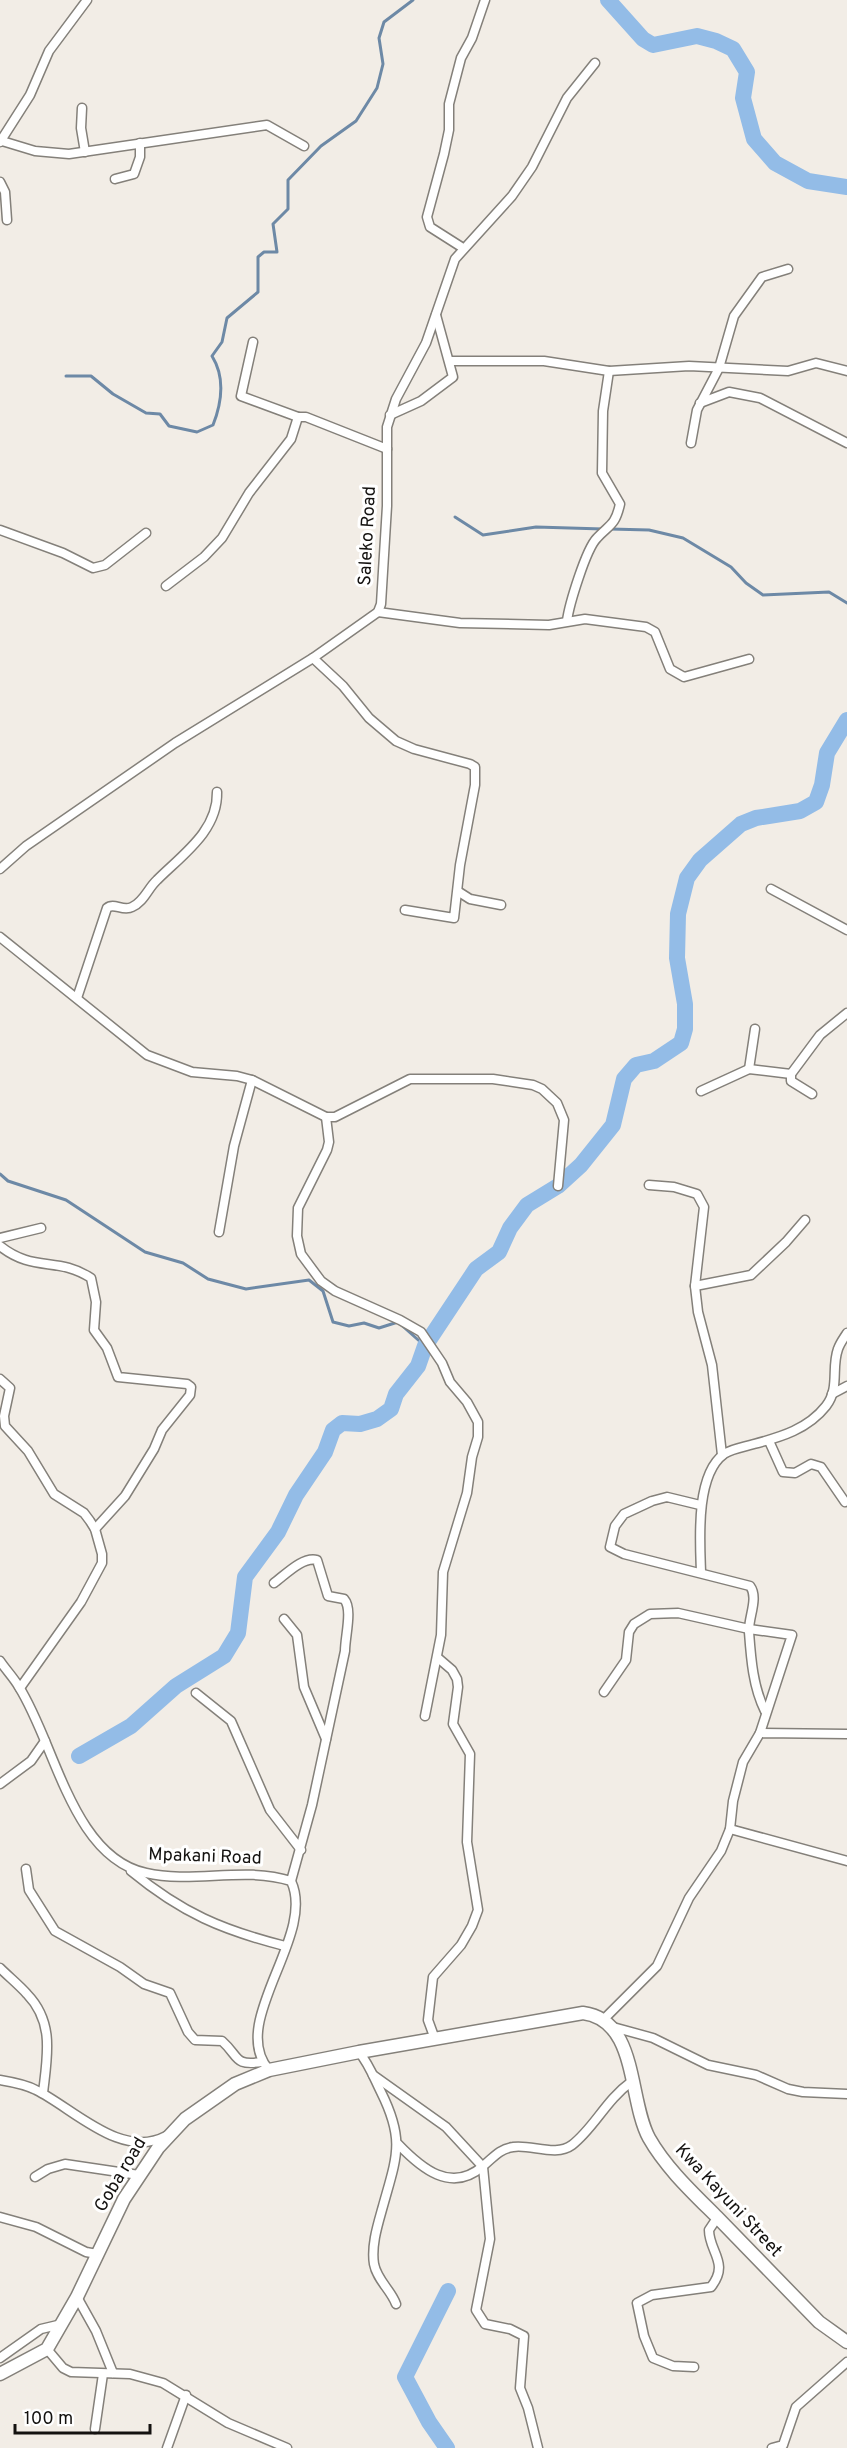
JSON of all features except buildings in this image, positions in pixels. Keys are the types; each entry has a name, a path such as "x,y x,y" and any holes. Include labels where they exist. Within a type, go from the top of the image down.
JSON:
{"street":[{"path":"87,0 49,51 30,95 1,142 52,154 86,152 267,124 304,146"},
{"path":"464,248 430,227 427,218 449,130 449,104 454,82 461,58 472,38 485,0"},
{"name":"Saleko Road","path":"0,869 26,846 175,743 314,658 378,612 387,506 387,449 390,415 426,343 449,274 464,248 512,196 532,167 572,91 595,63"},
{"path":"82,108 81,135 86,152"},
{"path":"115,179 134,174 140,157 140,142"},
{"path":"0,182 5,192 7,220"},
{"path":"691,444 700,403 718,368 728,331 743,300 762,277 788,269"},
{"path":"390,415 411,407 450,382 453,374 436,315"},
{"path":"253,342 241,396 298,417 306,417 387,449"},
{"path":"450,361 544,361 609,370 678,366 788,370 816,363 847,372"},
{"path":"567,621 571,601 593,544 610,529 620,504 602,473 603,411 609,370"},
{"path":"700,403 729,392 760,398 847,443"},
{"path":"166,586 204,557 222,538 249,493 287,446 298,417"},
{"path":"0,530 63,553 93,568 105,565 146,533"},
{"path":"378,612 460,623 549,625 585,619 646,627 655,632 670,669 684,677 749,659"},
{"path":"314,658 343,686 369,718 396,741 414,749 475,767 475,785 460,865 459,892 454,918 405,910"},
{"path":"77,998 107,908 112,905 129,909 135,906 154,882 181,860 217,812 217,792"},
{"path":"771,889 847,930"},
{"path":"459,892 470,899 501,905"},
{"path":"0,937 147,1055 192,1072 237,1076 252,1080 326,1117 335,1117 410,1079 493,1079 524,1082 542,1089 554,1099 564,1120 558,1186"},
{"path":"812,1094 791,1081 791,1074 820,1035 847,1013"},
{"path":"749,1069 755,1029"},
{"path":"701,1091 749,1069 791,1074"},
{"path":"219,1232 234,1146 252,1080"},
{"path":"326,1117 329,1142 327,1150 298,1208 297,1236 301,1254 321,1281 335,1291 421,1332 433,1349 450,1382 473,1411 479,1428 467,1493 442,1572 443,1612 438,1658 425,1716"},
{"path":"649,1185 675,1187 697,1194 704,1207 695,1286 698,1312 712,1365 722,1455"},
{"path":"695,1286 751,1275 786,1242 805,1220"},
{"path":"0,1238 41,1228"},
{"path":"0,1246 22,1261 55,1264 81,1272 91,1278 96,1302 94,1330 107,1348 118,1377 187,1384 191,1387 190,1395 162,1430 154,1449 125,1496 95,1529"},
{"path":"701,1572 700,1505 714,1467 722,1455 786,1436 812,1420 827,1405 836,1381 838,1350 847,1333"},
{"path":"0,1379 10,1388 4,1416 5,1426 28,1452 54,1494 84,1513 95,1529 102,1554 96,1574 70,1619 20,1688"},
{"path":"832,1394 847,1386"},
{"path":"769,1441 783,1472 795,1473 811,1464 821,1467 845,1502"},
{"path":"700,1505 667,1497 624,1514 615,1526 610,1547 624,1554 750,1586 754,1597 749,1629 755,1681 765,1711"},
{"path":"265,2066 258,2054 260,2023 294,1911 296,1890 291,1881 301,1850 326,1740 345,1651 350,1606 340,1596 328,1596 317,1560 314,1559 307,1560 274,1582"},
{"path":"604,1692 626,1660 629,1632 642,1618 650,1614 678,1613 749,1629 792,1635 765,1711 760,1733 743,1762 733,1801 730,1828 717,1856 676,1922 657,1966 609,2023"},
{"path":"284,1619 297,1635 304,1687 326,1740"},
{"path":"438,1658 452,1670 457,1679 453,1724 470,1754 467,1842 478,1910 461,1945 432,1977 428,2020 435,2039 578,2013 592,2014 609,2023 653,2038 708,2065 756,2075 788,2089 809,2093 847,2094"},
{"name":"Mpakani Road","path":"0,1661 20,1688 69,1796 92,1834 116,1861 129,1869 168,1875 265,1876 291,1881"},
{"path":"196,1693 231,1721 270,1810 301,1850"},
{"path":"760,1733 847,1734"},
{"path":"0,1784 31,1761 45,1741"},
{"path":"730,1828 847,1861"},
{"path":"26,1869 29,1890 55,1931 120,1967 144,1984 170,1993 188,2032 195,2040 222,2042 237,2060 246,2064 265,2066"},
{"path":"129,1869 158,1893 205,1920 234,1932 285,1946"},
{"path":"0,1968 28,1995 44,2019 49,2049 43,2093"},
{"name":"Kwa Kayuni Street","path":"609,2023 624,2050 640,2118 663,2160 819,2322 847,2342"},
{"name":"Goba road","path":"47,2349 78,2297 139,2175 170,2134 203,2104 265,2066 435,2039"},
{"path":"359,2052 368,2063 394,2119 398,2144 376,2232 374,2256 377,2274 396,2304"},
{"path":"373,2075 446,2127 483,2167 490,2238 476,2310 485,2324 510,2329 524,2336 520,2388 528,2408 538,2448"},
{"path":"0,2080 43,2093 92,2126 123,2138 144,2143 170,2134"},
{"path":"398,2144 427,2171 455,2179 469,2176 500,2151 511,2147 552,2150 569,2147 607,2103 632,2082"},
{"path":"34,2177 48,2169 65,2164 139,2175"},
{"path":"0,2217 36,2227 86,2252 98,2254"},
{"path":"694,2367 673,2367 653,2358 644,2336 637,2303 652,2295 711,2287 719,2268 717,2253 709,2234 717,2218"},
{"path":"78,2297 96,2331 113,2373"},
{"path":"0,2358 41,2329 62,2324"},
{"path":"0,2374 47,2349 63,2368 71,2372 140,2376 186,2395 228,2423 287,2448"},
{"path":"772,2448 783,2446 796,2407 847,2362"},
{"path":"95,2429 103,2374"},
{"path":"167,2448 186,2395"}],"waterway":[{"path":"66,376 91,376 113,394 146,413 160,414 169,426 197,432 213,425 221,390 219,372 212,356 222,342 227,318 258,292 258,257 264,252 277,252 273,224 288,209 288,180 321,146 356,121 377,88 383,64 379,38 384,22 413,0"},
{"path":"608,0 643,39 653,45 697,36 733,49 747,72 743,98 754,139 775,163 808,181 847,187"},
{"path":"455,517 483,535 536,527 603,529"},
{"path":"610,529 649,530 683,538 731,567 746,583 763,595 829,592 847,603"},
{"path":"79,1756 131,1726 176,1686 224,1656 238,1633 245,1577 278,1532 296,1495 325,1452 333,1430 342,1423 360,1424 377,1419 391,1409 396,1394 418,1366 425,1346 476,1269 499,1252 510,1228 527,1205 558,1186 581,1165 613,1125 624,1079 636,1065 654,1061 681,1043 685,1029 685,1004 677,958 678,914 687,878 700,860 741,824 756,818 800,811 816,802 822,785 827,753 847,720"},
{"path":"0,1174 8,1181 66,1200 145,1252 183,1263 208,1279 246,1289 309,1280 323,1291 333,1322 349,1326 364,1323 379,1328 398,1322 425,1346"},
{"path":"447,2448 429,2422 405,2377 448,2291"}]}
